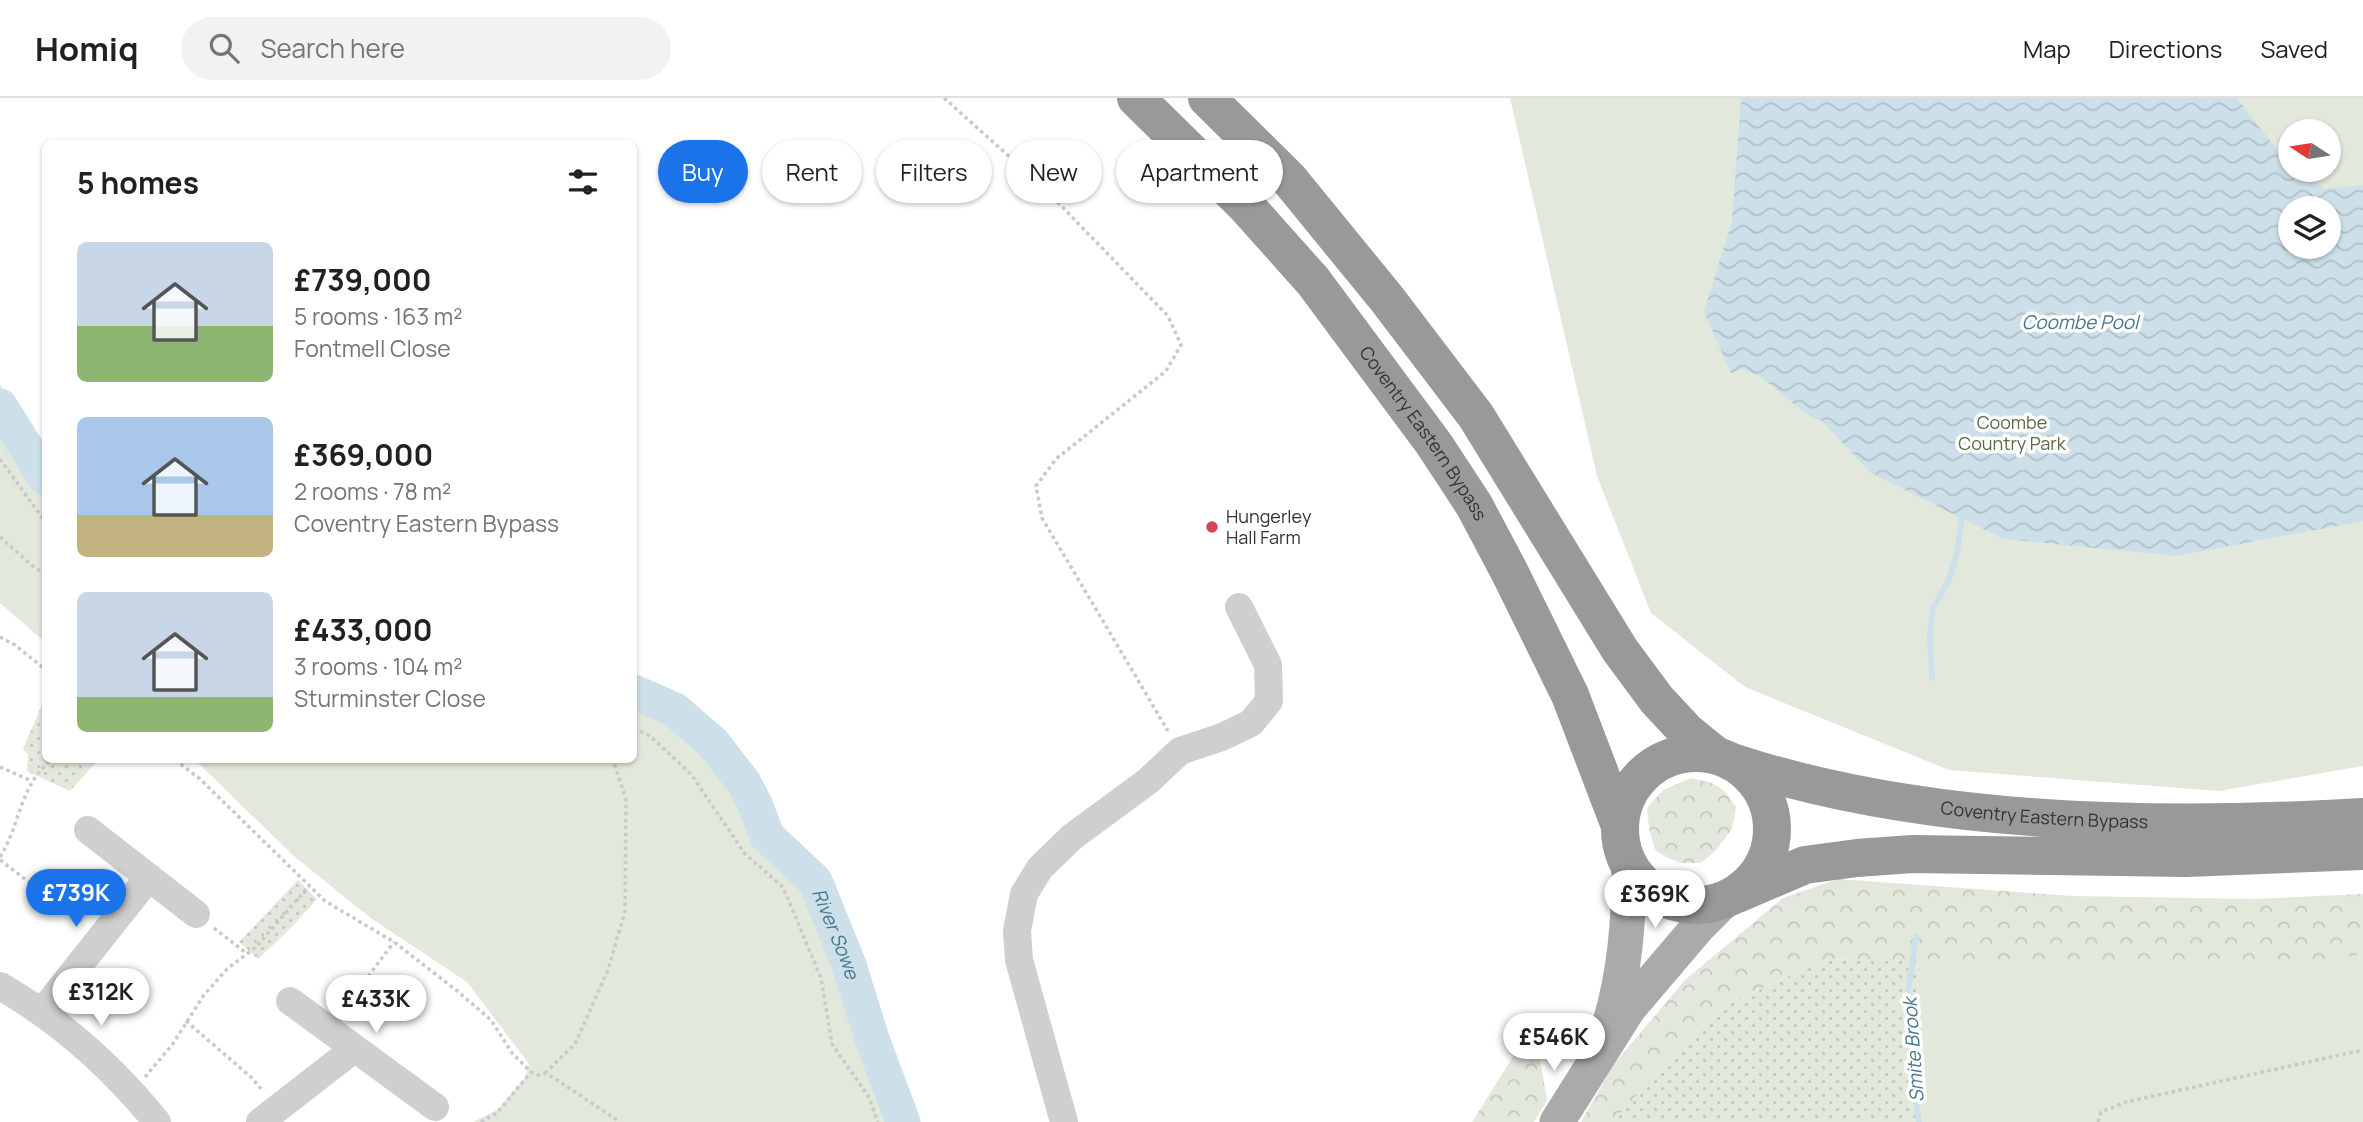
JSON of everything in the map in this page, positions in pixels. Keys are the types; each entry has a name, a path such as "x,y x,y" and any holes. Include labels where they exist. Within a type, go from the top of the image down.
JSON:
{"highway":[{"name":"Coventry Eastern Bypass","path":"1136,98 1246,206 1313,281 1434,443 1475,505 1534,620 1570,695 1620,826"},
{"name":"Coventry Eastern Bypass","path":"1207,98 1289,179 1387,299 1476,416 1620,650 1657,700 1687,732 1723,758 1777,776 1852,795 1984,811 2062,818 2215,823 2363,817"},
{"path":"1681,754 1723,758 1745,771 1760,787 1770,809 1773,827 1771,844 1764,863 1749,884 1731,897 1701,905 1670,901 1643,883 1629,866 1622,846 1620,826 1625,804 1637,781 1654,766 1681,754"},
{"name":"Coventry Eastern Bypass","path":"1731,897 1805,865 1884,856 1998,854 2186,859 2363,851"}],"main road":[{"path":"1599,1052 1620,988 1626,949 1629,866"},
{"path":"1557,1122 1629,1008 1698,927 1731,897"}],"street":[{"path":"1064,1122 1019,960 1017,931 1024,894 1040,867 1073,837 1148,781 1180,751 1222,737 1251,723 1269,701 1268,666 1239,607"},
{"path":"88,830 196,914"},
{"path":"42,1012 149,877"},
{"path":"0,986 42,1012 103,1063 132,1091 157,1122"},
{"path":"290,1000 435,1107"},
{"path":"271,1114 355,1049"}],"path":[{"path":"944,98 1040,184 1168,316 1181,345 1166,371 1056,459 1036,486 1042,518 1180,751"},
{"path":"0,458 42,517"},
{"path":"0,537 42,572"},
{"path":"0,637 15,645 42,667"},
{"path":"637,730 650,736 691,774 745,854 783,887 821,978 832,1044 868,1096 878,1122"},
{"path":"47,763 32,781 20,807 10,840 0,858 102,936"},
{"path":"179,763 200,779 309,886 333,906 394,942 491,1020 512,1053 531,1072 538,1075 545,1073 575,1044 608,970 625,911 626,799 614,763"},
{"path":"0,766 32,781"},
{"path":"132,1091 172,1045 204,995 227,969 256,947 309,886"},
{"path":"196,914 246,953"},
{"path":"335,1020 394,942"},
{"path":"186,1021 253,1079 270,1099 271,1114"},
{"path":"2098,1122 2101,1112 2126,1102 2363,1050"},
{"path":"481,1122 497,1114 531,1072"},
{"path":"545,1073 620,1122"}],"green space":[{"name":"Coombe Country Park","path":"1510,98 2363,98 2363,766 2219,791 1949,770 1745,687 1651,613 1597,476"},
{"path":"0,384 42,450 42,639 0,603"},
{"path":"637,680 671,693 732,744 763,794 776,831 800,846 825,886 852,947 918,1122 473,1122 497,1110 525,1078 529,1064 467,982 372,919 295,857 198,763 637,763"},
{"path":"42,705 42,763 95,763 70,791 27,771 28,754 23,749"},
{"path":"1691,778 1718,786 1736,807 1732,829 1716,850 1701,863 1681,863 1655,850 1647,808 1663,790"},
{"path":"1838,879 2072,896 2255,899 2363,894 2363,1122 2068,965 1827,959 1729,1003 1686,1041 1613,1122 1581,1122 1614,1064 1685,980 1783,898"},
{"path":"298,880 317,899 258,959 239,942"},
{"path":"2363,954 2363,1122 1919,1122 1910,1063 1914,1004 1922,961 2258,969"},
{"path":"1827,959 1922,961 1914,1004 1910,1063 1919,1122 1613,1122 1686,1041 1729,1003"},
{"path":"1534,1023 1547,1100 1534,1122 1472,1122"}],"water":[{"name":"Coombe Pool","path":"1741,98 2237,98 2278,151 2278,182 2316,182 2325,189 2363,185 2363,521 2177,556 2003,539 1871,473 1822,421 1806,414 1761,377 1744,369 1731,373 1704,312 1732,221"}],"waterway":[{"name":"River Sowe","path":"0,406 42,473"},
{"name":"Smite Brook","path":"1932,678 1930,634 1933,608 1948,582 1956,557 1962,519"},
{"name":"River Sowe","path":"637,693 675,710 713,743 744,783 767,836 815,881 849,965 872,1039 903,1122"},
{"name":"Smite Brook","path":"1916,937 1907,999 1910,1063 1919,1122"}],"place":[{"name":"Hungerley Hall Farm","path":"1212,527"}]}
